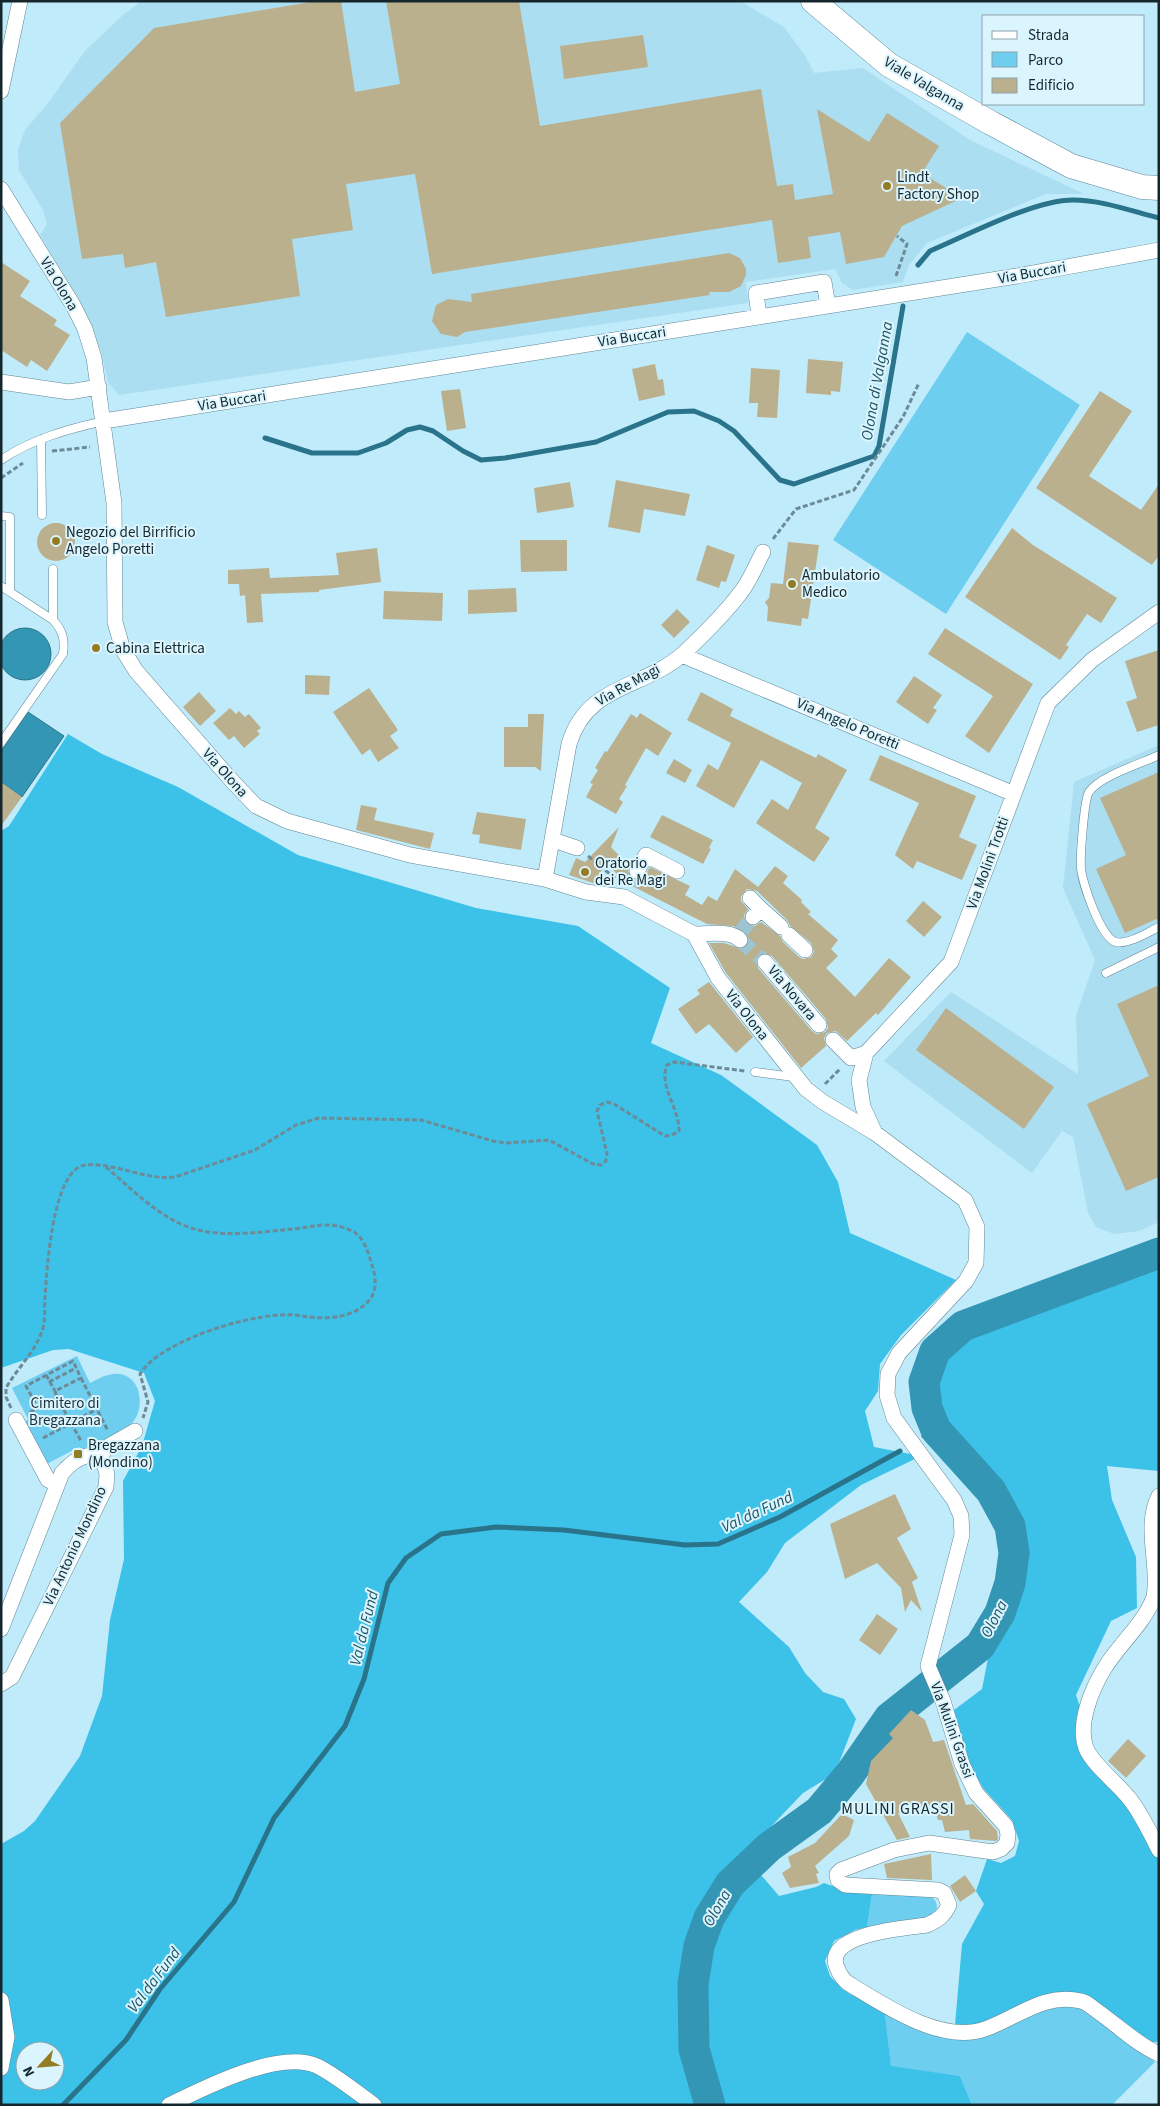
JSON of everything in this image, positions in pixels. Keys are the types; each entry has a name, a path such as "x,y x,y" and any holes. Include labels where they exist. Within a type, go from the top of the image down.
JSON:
{"main road":[{"name":"Viale Valganna","path":"813,1 889,65 990,124 1071,166 1134,184 1159,188"}],"street":[{"path":"1,91 20,1"},
{"name":"Via Olona","path":"1,189 85,329 94,358 114,503 115,622 123,650 136,671 256,806 287,821 410,855 545,879 586,892 627,890 694,934 718,978 796,1077 814,1095 875,1133"},
{"name":"Via Buccari","path":"104,421 1017,276 1159,250"},
{"path":"759,316 756,293 824,282 828,306"},
{"path":"1,382 69,392 99,386"},
{"name":"Via Re Magi","path":"545,879 569,744 573,731 583,715 595,702 646,677 682,655 742,592 763,552"},
{"name":"Via Molini Trotti","path":"875,1133 863,1107 859,1080 866,1053 951,962 1048,703 1092,660 1159,612"},
{"name":"Via Angelo Poretti","path":"682,655 1014,794"},
{"path":"553,840 577,848"},
{"path":"637,871 646,856 677,872"},
{"path":"750,898 757,913 785,931 805,950"},
{"path":"694,934 738,937"},
{"name":"Via Novara","path":"765,962 819,1025"},
{"path":"833,1040 851,1058 866,1053"},
{"name":"Via Mulini Grassi","path":"875,1133 965,1200 976,1227 976,1262 966,1281 899,1353 888,1374 887,1395 894,1418 954,1500 961,1516 962,1535 928,1666 943,1701 962,1764 976,1793 1006,1826 1008,1834 1007,1843 1001,1849 993,1852 929,1843 894,1850 837,1874 838,1880 845,1885 938,1890 944,1893 949,1905 945,1914 937,1921 927,1925 859,1937 839,1948 835,1960 838,1973 847,1983 895,2012 919,2023 955,2032 983,2030 1042,2002 1064,1999 1083,2001 1159,2054"},
{"path":"16,1420 48,1480 57,1484"},
{"path":"1,1629 57,1484 70,1464 91,1455 99,1458 107,1447 115,1444 135,1430"},
{"name":"Via Antonio Mondino","path":"1,1684 12,1678 106,1487 106,1470 99,1458"},
{"path":"1159,1496 1153,1507 1158,1570 1154,1596 1148,1609 1104,1668 1089,1699 1084,1722 1086,1748 1110,1779 1129,1798 1159,1850"},
{"path":"1,2000 7,2036 1,2068"},
{"path":"169,2105 219,2080 283,2062 316,2066 374,2105"}],"lane":[{"path":"1,460 41,439 104,421"},
{"path":"41,439 42,515"},
{"path":"1,516 10,517 10,592"},
{"path":"52,569 53,620"},
{"path":"1,586 53,620 60,627 65,640 63,654 1,743"},
{"path":"1159,755 1096,784 1087,794 1081,869 1095,913 1108,938 1116,942 1127,941 1159,927"},
{"path":"1106,973 1159,948"},
{"path":"755,1072 796,1077"}],"path":[{"path":"896,236 907,244 896,276"},
{"path":"763,552 796,509 854,490 903,417 919,383"},
{"path":"577,848 603,866 627,890"},
{"path":"814,1095 851,1058"},
{"path":"46,1375 57,1398 16,1420 6,1390 42,1333 49,1247 62,1189 68,1175 77,1168 86,1165 164,1178 175,1177 255,1150 296,1125 319,1118 421,1120 493,1141 515,1143 540,1139 550,1140 593,1164 601,1165 606,1161 607,1154 597,1111 600,1105 607,1102 614,1104 665,1136 672,1135 679,1131 679,1122 664,1072 667,1065 674,1062 755,1072"},
{"path":"106,1167 159,1211 181,1225 200,1231 238,1232 295,1228 314,1224 334,1225 353,1231 366,1246 376,1279 374,1294 366,1304 339,1317 317,1319 288,1313 260,1316 185,1340 171,1347 149,1362 140,1374 148,1402 141,1423 135,1430"},
{"path":"38,1408 26,1386 73,1362 115,1444"},
{"path":"49,1382 76,1368"},
{"path":"55,1392 81,1378"},
{"path":"60,1403 82,1444"},
{"path":"30,1445 101,1407"}],"shaded area":[{"path":"142,1 740,1 784,27 806,57 814,73 863,68 970,140 1084,194 1046,194 927,243 909,265 903,282 853,290 842,283 835,269 746,282 748,303 119,395 108,382 101,351 76,296 40,235 47,224 43,210 19,170 18,149 25,130 48,103 85,51 124,14"},
{"path":"25,628 35,630 43,636 49,644 51,654 49,664 43,672 35,678 25,680 15,678 7,672 1,664 -1,654 1,644 7,636 15,630"},
{"path":"28,712 64,736 22,797 1,782 1,751"},
{"path":"68,734 102,754 178,787 298,855 476,908 578,926 670,988 651,1043 721,1075 817,1145 838,1182 850,1233 956,1280 901,1335 880,1364 878,1391 865,1411 874,1447 921,1456 861,1485 785,1543 767,1572 739,1602 789,1647 805,1673 823,1692 844,1699 856,1719 837,1768 829,1777 803,1793 744,1855 779,1896 816,1887 824,1883 850,1892 872,1894 867,1927 855,1930 834,1941 825,1961 830,1976 842,1989 885,2014 891,2066 960,2076 972,2105 1,2105 1,1844 24,1831 35,1821 80,1756 102,1696 110,1620 124,1559 123,1481 142,1446 155,1401 144,1373 69,1349 53,1350 1,1368 1,831 9,826"},
{"path":"1159,745 1159,1222 1139,1231 1114,1234 1096,1227 1088,1213 1073,1137 1062,1131 1032,1173 884,1061 951,992 1078,1074 1076,1016 1095,960 1063,888 1074,782"},
{"path":"1159,1266 1159,1471 1107,1466 1112,1500 1136,1557 1137,1608 1111,1621 1076,1695 1103,1776 1159,1835 1159,2042 1152,2042 1087,1996 984,2024 955,2025 962,1944 984,1904 976,1891 987,1859 1001,1863 1015,1856 1019,1841 1012,1820 983,1788 968,1761 954,1710 982,1689 991,1643 1009,1615 1020,1583 1025,1552 1019,1522 995,1478 948,1424 937,1402 935,1380 945,1356 968,1333"}],"green space":[{"path":"967,332 1080,405 946,614 833,540"},
{"name":"Cimitero di Bregazzana","path":"77,1356 90,1383 115,1374 130,1378 138,1389 139,1410 133,1422 123,1430 81,1450 79,1447 45,1465 23,1423 28,1419 12,1388"},
{"path":"872,1894 929,1896 936,1902 936,1914 926,1919 867,1927"},
{"path":"1064,2005 1081,2009 1155,2062 1112,2105 972,2105 960,2076 891,2067 885,2014 921,2029 956,2039 1043,2007"}],"building":[{"path":"317,1 341,1 355,92 400,84 386,1 519,1 540,126 761,89 777,186 793,184 795,200 833,194 817,109 869,142 887,113 939,146 922,173 962,198 902,226 884,257 846,264 840,232 808,237 811,258 778,263 772,220 432,274 415,174 346,184 353,230 292,239 300,296 166,317 156,262 125,268 123,254 82,259 60,123 154,28"},
{"path":"643,35 648,67 564,79 560,46"},
{"path":"729,253 740,258 746,269 746,275 741,286 729,292 709,292 710,295 465,332 457,337 441,334 432,321 436,305 448,299 472,302 471,294"},
{"path":"1,262 30,281 20,296 57,320 54,325 70,335 47,371 31,360 27,367 1,350"},
{"path":"808,359 843,362 840,392 831,391 831,395 806,393"},
{"path":"655,364 658,380 663,379 665,395 639,401 632,369"},
{"path":"751,368 780,370 777,418 757,417 758,403 749,403"},
{"path":"460,389 466,428 447,431 441,391"},
{"path":"1100,391 1132,411 1089,476 1141,510 1159,484 1159,555 1152,565 1036,488"},
{"path":"616,480 690,494 685,516 644,509 640,533 608,527"},
{"path":"570,482 574,507 537,513 534,488"},
{"name":"Negozio del Birrificio Angelo Poretti","path":"56,523 69,529 75,542 69,555 56,561 43,555 37,542 43,529"},
{"path":"1012,528 1033,545 1117,598 1101,623 1087,614 1066,645 1069,647 1060,660 965,597"},
{"path":"520,540 567,540 567,571 521,572"},
{"name":"Ambulatorio Medico","path":"788,542 819,545 808,619 802,618 801,626 767,621 768,607 765,602 769,598 771,583 783,584"},
{"path":"707,545 735,555 726,582 721,581 719,588 696,580"},
{"path":"377,548 381,582 319,590 319,592 261,594 263,622 247,623 245,595 240,596 239,584 228,584 228,570 269,568 270,578 339,575 336,553"},
{"path":"516,588 517,612 468,614 468,590"},
{"path":"384,591 443,593 442,621 383,619"},
{"path":"677,609 690,622 674,638 661,625"},
{"path":"945,628 1033,684 989,753 965,736 993,696 928,654"},
{"path":"1159,650 1159,725 1137,732 1126,702 1137,698 1125,661"},
{"path":"305,675 330,676 329,695 305,694"},
{"path":"914,676 942,695 933,708 937,710 928,724 896,702"},
{"path":"369,688 398,730 390,736 399,748 378,762 370,749 362,755 333,712"},
{"path":"199,692 216,711 200,726 183,707"},
{"path":"701,692 733,709 730,716 816,758 818,754 847,770 815,828 830,838 814,862 756,823 772,799 788,810 802,783 761,760 734,808 696,786 708,764 718,770 731,743 687,720"},
{"path":"230,708 236,714 239,711 245,717 249,714 261,728 257,731 260,734 244,748 234,736 229,740 213,723"},
{"path":"640,713 672,733 658,756 646,748 625,785 627,786 619,799 623,802 616,814 586,797 593,784 590,783 598,770 595,768 605,751 607,752 631,714 637,718"},
{"path":"528,714 544,714 541,771 535,767 504,767 504,727 528,727"},
{"path":"880,755 976,796 959,837 977,845 962,880 917,861 913,869 895,855 919,803 869,780"},
{"path":"674,759 692,770 685,783 666,773"},
{"path":"1159,772 1159,918 1125,933 1096,869 1126,855 1100,798"},
{"path":"1,782 22,797 1,826"},
{"path":"361,805 377,808 374,820 434,833 430,849 356,830"},
{"path":"477,812 526,819 521,850 479,843 480,835 472,834"},
{"path":"662,815 713,840 709,848 711,849 703,864 650,837"},
{"path":"619,827 611,847 629,866 628,872 632,879 642,879 650,867 690,886 685,895 702,905 708,896 717,901 735,869 758,887 775,866 788,876 783,883 802,900 801,902 811,912 808,914 838,940 831,949 838,956 826,968 855,997 889,958 911,977 878,1015 876,1013 847,1041 836,1031 827,1033 824,1038 826,1046 801,1068 726,973 709,943 724,943 743,949 749,942 746,933 733,926 707,924 626,883 605,862 596,884 569,875 576,858 585,862","holes":["747,889 757,891 787,920 790,926 811,943 814,952 811,957 803,959 799,957 783,942 780,936 761,922 755,926 746,923 744,915 748,909 741,901 741,896","764,953 772,956 826,1019 828,1028 825,1032 816,1034 812,1031 758,968 756,958"]},
{"path":"923,901 942,917 924,937 906,921"},
{"path":"709,982 753,1037 736,1053 709,1024 696,1034 678,1009 700,994 697,990"},
{"path":"1159,985 1159,1177 1126,1191 1087,1104 1149,1076 1117,1004"},
{"path":"946,1008 1054,1087 1024,1129 916,1050"},
{"path":"895,1494 911,1529 897,1538 918,1578 912,1582 922,1612 911,1600 905,1612 901,1588 877,1563 845,1579 830,1524"},
{"path":"877,1614 898,1629 880,1655 859,1640"},
{"path":"911,1710 925,1720 933,1742 944,1740 966,1805 973,1804 997,1831 998,1839 996,1841 970,1839 969,1830 945,1832 942,1820 938,1820 933,1804 898,1813 910,1837 897,1840 866,1784 871,1761 893,1738 889,1734"},
{"path":"1128,1739 1146,1756 1126,1778 1108,1761"},
{"path":"842,1814 854,1820 849,1836 815,1866 819,1873 816,1874 819,1883 790,1888 782,1873 791,1867 788,1857 815,1843"},
{"path":"931,1854 932,1880 887,1878 884,1864"},
{"path":"965,1875 976,1891 960,1902 950,1886"}],"waterway":[{"name":"Olona di Valganna","path":"918,265 930,251 1021,212 1057,202 1084,200 1116,206 1159,218"},
{"name":"Olona di Valganna","path":"265,438 312,453 358,453 386,443 407,430 420,427 433,431 463,451 481,460 505,458 596,442 668,412 694,411 719,421 734,431 780,480 794,484 874,456 879,446 903,306"},
{"name":"Olona","path":"710,2105 694,2049 693,1984 699,1946 709,1918 730,1884 769,1847 819,1811 850,1774 889,1718 980,1646 1000,1613 1010,1583 1014,1553 1010,1526 991,1491 936,1430 927,1408 924,1382 935,1351 963,1326 1159,1253"},
{"path":"924,1436 936,1430"},
{"name":"Val da Fund","path":"63,2105 126,2040 160,1989 234,1902 274,1818 345,1726 364,1679 388,1583 406,1558 441,1534 496,1527 564,1530 685,1545 718,1544 780,1517 900,1451"}],"tunnel":[{"path":"630,885 637,871"},
{"path":"739,934 753,917"},
{"path":"740,940 765,962"}],"place":[{"name":"Lindt Factory Shop","path":"887,186"},
{"name":"Negozio del Birrificio Angelo Poretti","path":"56,541"},
{"name":"Ambulatorio Medico","path":"792,584"},
{"name":"Cabina Elettrica","path":"96,648"},
{"name":"Oratorio dei Re Magi","path":"585,872"},
{"name":"Bregazzana (Mondino)","path":"78,1454"}],"district":[{"name":"MULINI GRASSI","path":"898,1809"}]}
